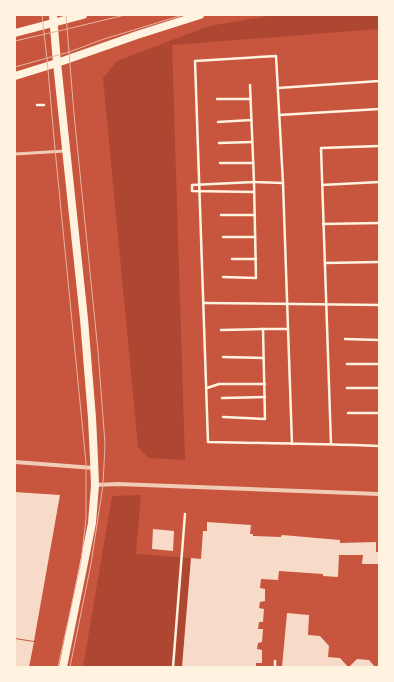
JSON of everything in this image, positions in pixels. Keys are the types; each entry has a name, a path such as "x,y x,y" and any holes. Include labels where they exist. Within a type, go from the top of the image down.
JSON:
{"main road":[{"path":"15,33 54,19 83,15"},
{"path":"15,76 200,15"},
{"path":"54,19 57,63 84,319 92,418 95,485 92,523 64,667"}],"street":[{"path":"15,462 94,468"},
{"path":"95,485 118,484 379,494"}],"lane":[{"path":"15,154 66,151"}],"path":[{"path":"292,444 276,56 195,61 208,442 292,444 331,444 379,446"},
{"path":"278,88 379,81"},
{"path":"223,277 256,278 250,85"},
{"path":"217,99 250,99"},
{"path":"279,115 379,109"},
{"path":"218,122 251,120"},
{"path":"219,143 252,142"},
{"path":"331,444 321,148 379,146"},
{"path":"220,163 253,163"},
{"path":"254,192 192,191 192,184 254,182 282,183"},
{"path":"322,184 379,182"},
{"path":"221,215 255,215"},
{"path":"323,224 379,223"},
{"path":"222,237 255,238"},
{"path":"232,259 256,259"},
{"path":"325,263 379,262"},
{"path":"204,303 379,305"},
{"path":"223,417 265,420 263,329"},
{"path":"221,330 287,329"},
{"path":"345,339 379,340"},
{"path":"223,357 263,358"},
{"path":"347,364 379,364"},
{"path":"207,388 219,384 264,384"},
{"path":"347,388 379,388"},
{"path":"222,398 265,397"},
{"path":"348,413 379,413"},
{"path":"173,667 185,514"},
{"path":"275,662 275,667"}],"shaded area":[{"path":"275,15 379,15 379,29 172,45 185,460 148,458 138,447 103,78 117,61 209,26"},
{"path":"141,495 136,554 191,558 182,667 83,667 112,496"}],"building":[{"path":"15,492 60,495 34,641 15,638"},
{"path":"207,522 251,525 250,534 253,534 253,536 281,537 282,535 340,540 340,543 376,542 376,552 379,552 379,564 362,564 363,555 339,555 338,577 323,576 323,574 279,571 278,580 261,579 260,588 265,589 265,601 260,602 259,608 264,609 263,622 259,622 258,629 263,629 262,642 258,643 257,649 262,650 262,663 256,663 256,667 182,667 191,558 201,559 203,531 207,531"},
{"path":"153,529 174,531 173,551 152,549"},
{"path":"287,613 309,615 308,635 320,636 329,646 328,657 340,658 348,667 282,667"},
{"path":"15,639 34,642 29,667 15,667"},
{"path":"357,659 369,660 375,667 349,667"}],"tram line":[{"path":"42,15 86,463 86,519 81,562 58,667"},
{"path":"66,15 74,114 98,351 105,444 103,485 91,564 70,667"},
{"path":"15,41 125,15"},
{"path":"15,67 69,52 104,39 183,15"}]}
